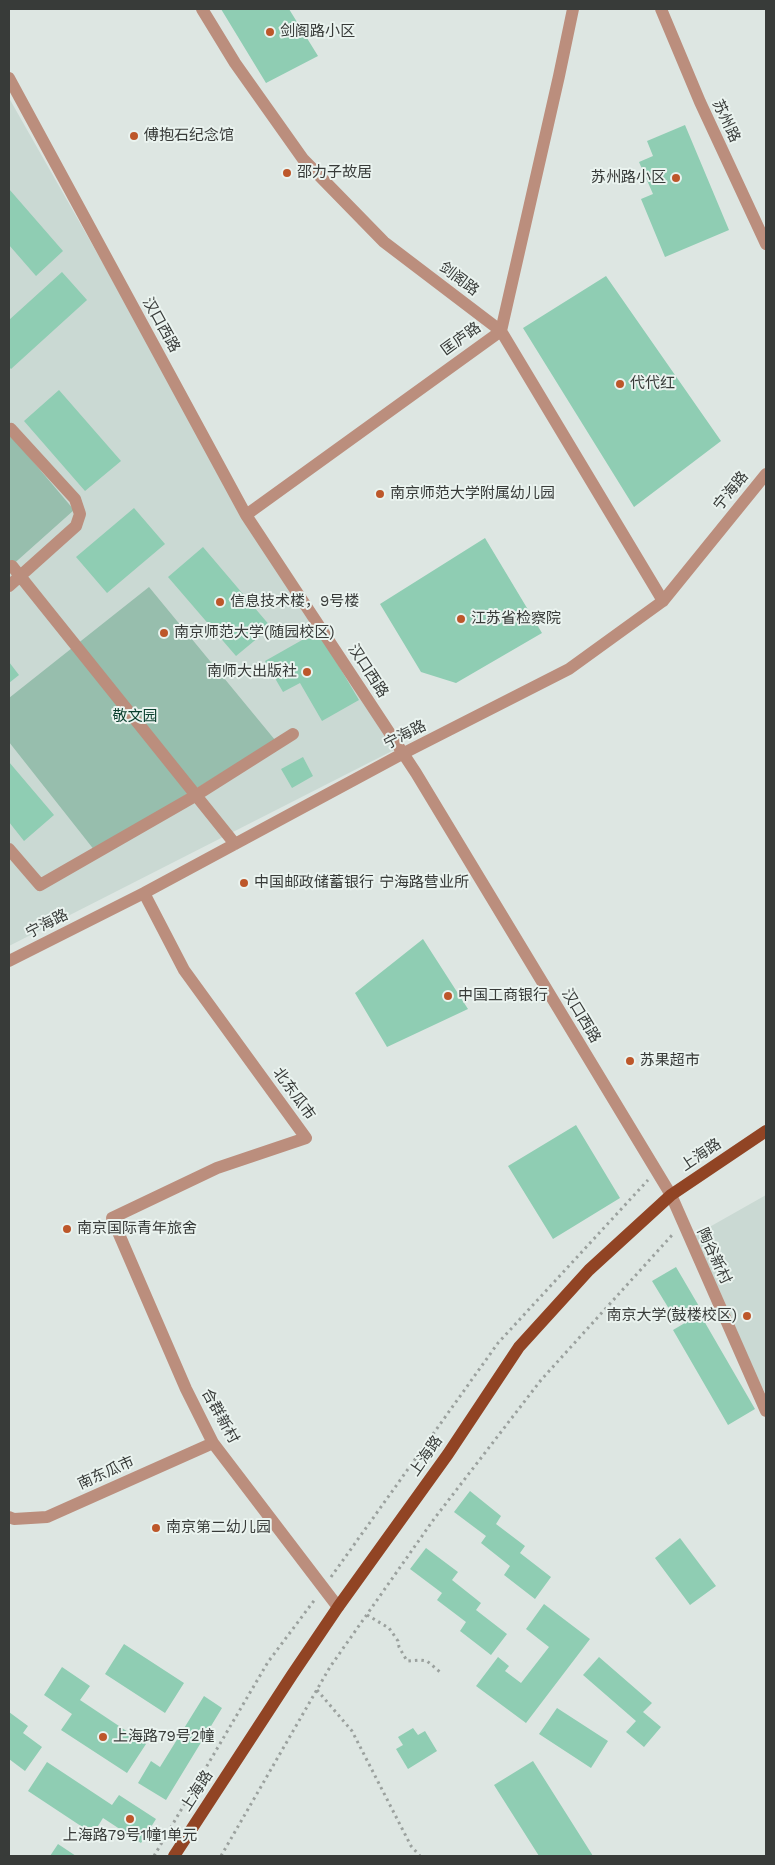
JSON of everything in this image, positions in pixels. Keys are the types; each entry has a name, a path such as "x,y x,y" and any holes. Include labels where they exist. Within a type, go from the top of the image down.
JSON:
{"main road":[{"name":"上海路","path":"174,1856 338,1607 448,1454 519,1347 589,1270 671,1196 766,1132"}],"street":[{"name":"剑阁路","path":"202,9 235,63 303,159 384,242 501,331 663,601"},
{"name":"匡庐路","path":"246,515 501,331 573,9"},
{"name":"苏州路","path":"661,9 700,102 766,244"},
{"name":"汉口西路","path":"9,78 246,515 416,773 671,1196"},
{"path":"9,430 11,429 75,499 80,514 76,526 9,586"},
{"name":"宁海路","path":"9,961 144,893 402,754 569,669 663,601 766,474"},
{"path":"12,566 235,844"},
{"path":"9,849 40,885 195,796 294,734"},
{"name":"北东瓜市","path":"112,1218 217,1168 306,1138 184,970 144,893"},
{"name":"陶谷新村","path":"671,1196 766,1411"},
{"name":"合群新村","path":"112,1218 186,1389 213,1443 322,1589 338,1607"},
{"name":"南东瓜市","path":"9,1517 14,1519 47,1517 213,1443"}],"path":[{"path":"154,1856 268,1662 498,1343 656,1173"},
{"path":"221,1856 330,1667 434,1519 541,1380 682,1224"},
{"path":"367,1615 389,1628 407,1661 427,1661 440,1672"},
{"path":"317,1690 352,1732 411,1846 420,1856"}],"shaded area":[{"name":"南京师范大学(随园校区)","path":"9,98 246,515 394,750 9,946"},
{"name":"南京大学(鼓楼校区)","path":"766,1195 766,1395 690,1238"}],"green space":[{"path":"9,433 74,510 9,568"},
{"name":"敬文园","path":"149,587 275,740 95,851 9,742 9,698"}],"building":[{"name":"剑阁路小区","path":"221,9 289,9 318,56 266,83"},
{"name":"苏州路小区","path":"685,125 729,230 665,257 641,199 653,194 639,162 653,156 647,141"},
{"path":"9,189 63,251 36,276 9,245"},
{"path":"62,272 87,300 11,369 9,367 9,320"},
{"name":"代代红","path":"606,276 721,441 634,507 523,328"},
{"path":"59,390 121,461 85,491 24,421"},
{"path":"134,508 165,544 107,593 76,557"},
{"name":"江苏省检察院","path":"485,538 542,633 456,683 421,672 380,604"},
{"name":"信息技术楼，9号楼","path":"203,547 271,627 236,656 168,577"},
{"name":"南师大出版社","path":"318,631 359,700 322,721 300,683 283,692 265,661"},
{"path":"9,662 19,675 9,683"},
{"path":"303,757 313,776 292,788 281,769"},
{"path":"9,762 54,815 24,841 9,822"},
{"path":"423,939 468,1009 387,1047 355,993"},
{"path":"576,1125 620,1198 553,1239 508,1166"},
{"path":"676,1267 700,1308 677,1322 652,1281"},
{"path":"700,1314 755,1409 728,1425 673,1330"},
{"path":"470,1491 501,1516 496,1524 525,1546 520,1553 551,1577 535,1599 504,1575 510,1566 481,1543 486,1536 454,1512"},
{"path":"680,1538 716,1586 690,1605 655,1558"},
{"path":"426,1548 458,1572 452,1580 481,1603 476,1610 507,1634 491,1655 460,1631 466,1622 437,1600 442,1593 410,1569"},
{"path":"544,1604 590,1639 526,1723 476,1686 498,1657 509,1666 505,1671 521,1683 549,1647 526,1629"},
{"path":"124,1644 184,1683 165,1713 105,1674"},
{"path":"599,1657 652,1703 643,1712 661,1727 644,1747 626,1732 636,1721 583,1675"},
{"name":"上海路79号2幢","path":"62,1667 90,1686 80,1700 146,1744 127,1773 61,1730 72,1714 44,1695"},
{"path":"204,1696 222,1708 166,1800 138,1783 151,1761 160,1767"},
{"path":"557,1708 608,1741 591,1768 539,1734"},
{"path":"9,1712 28,1726 23,1733 42,1747 25,1771 9,1759"},
{"path":"413,1728 418,1735 425,1731 437,1751 408,1769 396,1749 403,1745 398,1737"},
{"path":"533,1761 593,1856 539,1856 494,1785"},
{"path":"47,1762 112,1805 119,1795 156,1819 141,1843 103,1818 93,1834 28,1791"},
{"path":"58,1844 76,1856 50,1856"}],"place":[{"name":"剑阁路小区","path":"270,32"},
{"name":"傅抱石纪念馆","path":"134,136"},
{"name":"邵力子故居","path":"287,173"},
{"name":"苏州路小区","path":"676,178"},
{"name":"代代红","path":"620,384"},
{"name":"南京师范大学附属幼儿园","path":"380,494"},
{"name":"信息技术楼，9号楼","path":"220,602"},
{"name":"江苏省检察院","path":"461,619"},
{"name":"南京师范大学(随园校区)","path":"164,633"},
{"name":"南师大出版社","path":"307,672"},
{"name":"中国邮政储蓄银行 宁海路营业所","path":"244,883"},
{"name":"中国工商银行","path":"448,996"},
{"name":"苏果超市","path":"630,1061"},
{"name":"南京国际青年旅舍","path":"67,1229"},
{"name":"南京大学(鼓楼校区)","path":"747,1316"},
{"name":"南京第二幼儿园","path":"156,1528"},
{"name":"上海路79号2幢","path":"103,1737"},
{"name":"上海路79号1幢1单元","path":"130,1819"}]}
